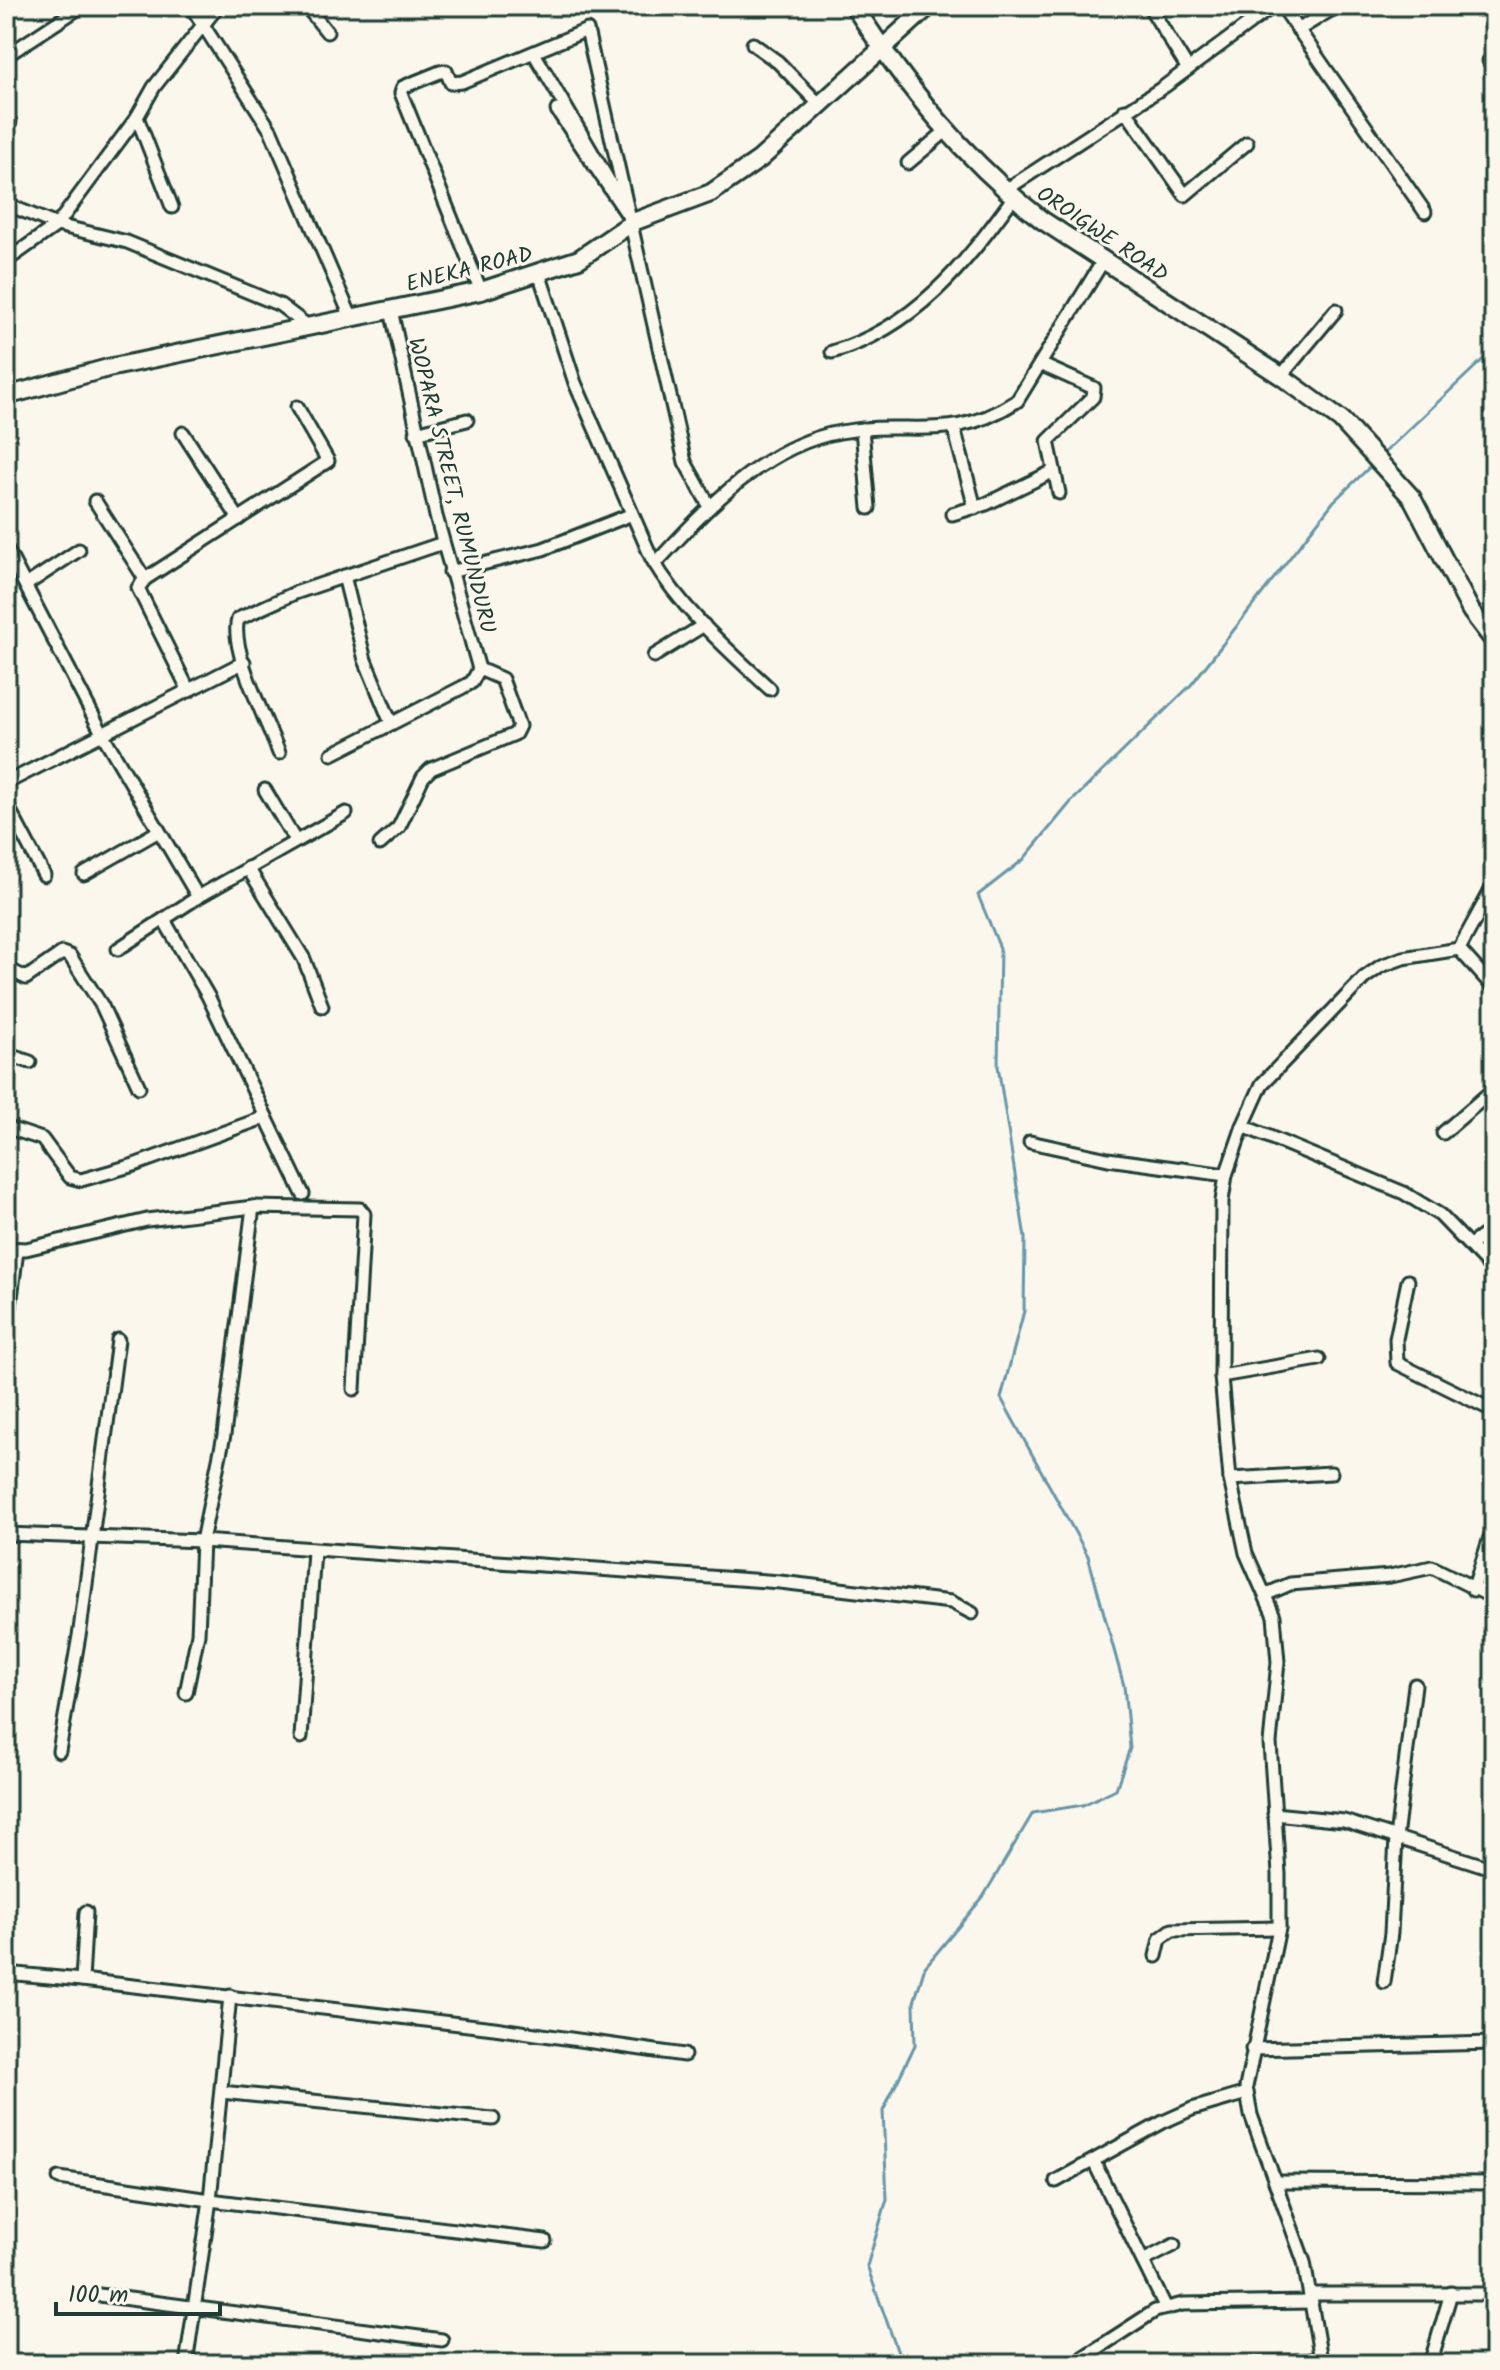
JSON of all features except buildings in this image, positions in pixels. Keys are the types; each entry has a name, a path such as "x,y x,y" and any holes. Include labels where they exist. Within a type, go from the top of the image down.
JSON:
{"main road":[{"name":"OROIGWE ROAD","path":"854,6 881,48 946,131 1008,194 1103,261 1281,376 1341,420 1412,498 1471,611 1494,641"},
{"name":"ENEKA ROAD","path":"6,396 121,365 481,291 579,259 633,222 711,193 760,159 929,6"}],"street":[{"path":"6,56 82,6"},
{"path":"191,6 271,131 351,317"},
{"path":"6,261 57,225 137,117 154,87 218,6"},
{"path":"306,6 327,32"},
{"path":"1149,6 1188,69"},
{"path":"832,352 874,336 937,290 960,270 1008,194 1273,6"},
{"path":"1282,6 1425,212"},
{"path":"1298,30 1337,6"},
{"path":"481,291 401,93 406,84 440,72 446,71 454,84 587,30 685,462 710,507"},
{"path":"753,44 778,62 820,105"},
{"path":"534,53 633,222"},
{"path":"557,110 624,209 633,222 584,153 557,110"},
{"path":"1125,110 1185,195 1247,143"},
{"path":"137,117 172,207"},
{"path":"908,163 946,131"},
{"path":"6,204 57,225 127,242 280,305 309,327"},
{"path":"655,564 710,507 801,441 862,429 954,428 997,414 1017,401 1103,261"},
{"path":"539,273 575,383 630,515 655,564 667,585 770,689"},
{"name":"WOPARA STREET, RUMUNDURU","path":"391,310 416,433 450,572 479,669"},
{"path":"1281,376 1336,310"},
{"path":"1040,364 1094,388 1093,397 1048,441 1059,493"},
{"path":"189,691 138,588 145,579 328,461 297,407"},
{"path":"416,433 467,420"},
{"path":"954,428 975,508"},
{"path":"862,429 869,508"},
{"path":"183,433 239,519"},
{"path":"952,514 975,508 1054,471"},
{"path":"95,501 145,579"},
{"path":"450,572 543,549 630,515"},
{"path":"279,753 244,662 235,630 238,619 250,611 344,576 443,543"},
{"path":"6,548 103,735 198,897"},
{"path":"26,585 79,550"},
{"path":"344,576 365,660 391,723"},
{"path":"654,656 704,625"},
{"path":"6,783 244,662"},
{"path":"332,754 472,682 479,669 502,679 519,726 515,734 431,769 423,777 399,827 380,844"},
{"path":"265,790 295,840"},
{"path":"6,803 44,875"},
{"path":"118,949 198,897 346,813"},
{"path":"84,874 159,831"},
{"path":"248,868 304,959 322,1006"},
{"path":"1459,949 1494,885"},
{"path":"164,920 208,996 303,1194"},
{"path":"1459,949 1494,988"},
{"path":"1254,2364 1313,2360 1320,2354 1312,2298 1247,2093 1252,2049 1279,1928 1270,1743 1278,1662 1274,1616 1267,1594 1246,1553 1230,1479 1221,1376 1220,1283 1226,1175 1262,1084 1364,978 1381,966 1403,958 1459,949"},
{"path":"6,968 26,978 54,956 62,953 70,956 102,1006 139,1087"},
{"path":"6,1054 30,1062"},
{"path":"1443,1133 1494,1089"},
{"path":"6,1127 42,1139 70,1177 81,1180 134,1165 266,1117"},
{"path":"1243,1126 1404,1193 1440,1215 1494,1271"},
{"path":"1030,1142 1108,1159 1226,1175"},
{"path":"186,1693 198,1634 202,1541 224,1435 253,1207"},
{"path":"6,1339 11,1249 147,1220 253,1207 356,1208 364,1214 354,1389"},
{"path":"1470,1245 1494,1228"},
{"path":"1408,1281 1396,1339 1397,1363 1494,1411"},
{"path":"59,1751 93,1535 118,1340"},
{"path":"1221,1376 1319,1359"},
{"path":"1230,1479 1331,1473"},
{"path":"1473,1590 1494,1525"},
{"path":"6,1534 202,1541 780,1582 951,1602 972,1613"},
{"path":"301,1737 314,1551"},
{"path":"1267,1594 1290,1584 1390,1576 1432,1567 1494,1598"},
{"path":"1384,1982 1391,1933 1396,1838 1415,1685"},
{"path":"1274,1814 1344,1821 1492,1868 1494,1854"},
{"path":"82,1980 86,1912"},
{"path":"1156,1956 1160,1939 1172,1930 1279,1928"},
{"path":"6,1973 230,1996 684,2055"},
{"path":"186,2364 210,2200 230,1996"},
{"path":"1252,2049 1494,2043"},
{"path":"221,2092 493,2119"},
{"path":"1056,2181 1192,2109 1247,2093"},
{"path":"1094,2162 1166,2308"},
{"path":"59,2178 210,2200 545,2241"},
{"path":"1275,2182 1494,2183"},
{"path":"1143,2261 1174,2245"},
{"path":"1430,2364 1451,2293"},
{"path":"1073,2364 1136,2322 1166,2308 1312,2298 1494,2294"},
{"path":"99,2295 192,2310 442,2340"}],"waterway":[{"path":"1382,455 1494,349"},
{"path":"902,2364 867,2266 887,2199 883,2111 915,2045 914,2002 925,1967 983,1897 1033,1813 1083,1805 1116,1789 1130,1748 1124,1686 1088,1556 1001,1398 1024,1311 1025,1238 998,1066 1000,948 978,895 1023,860 1071,802 1191,685 1334,501 1374,463"}]}
